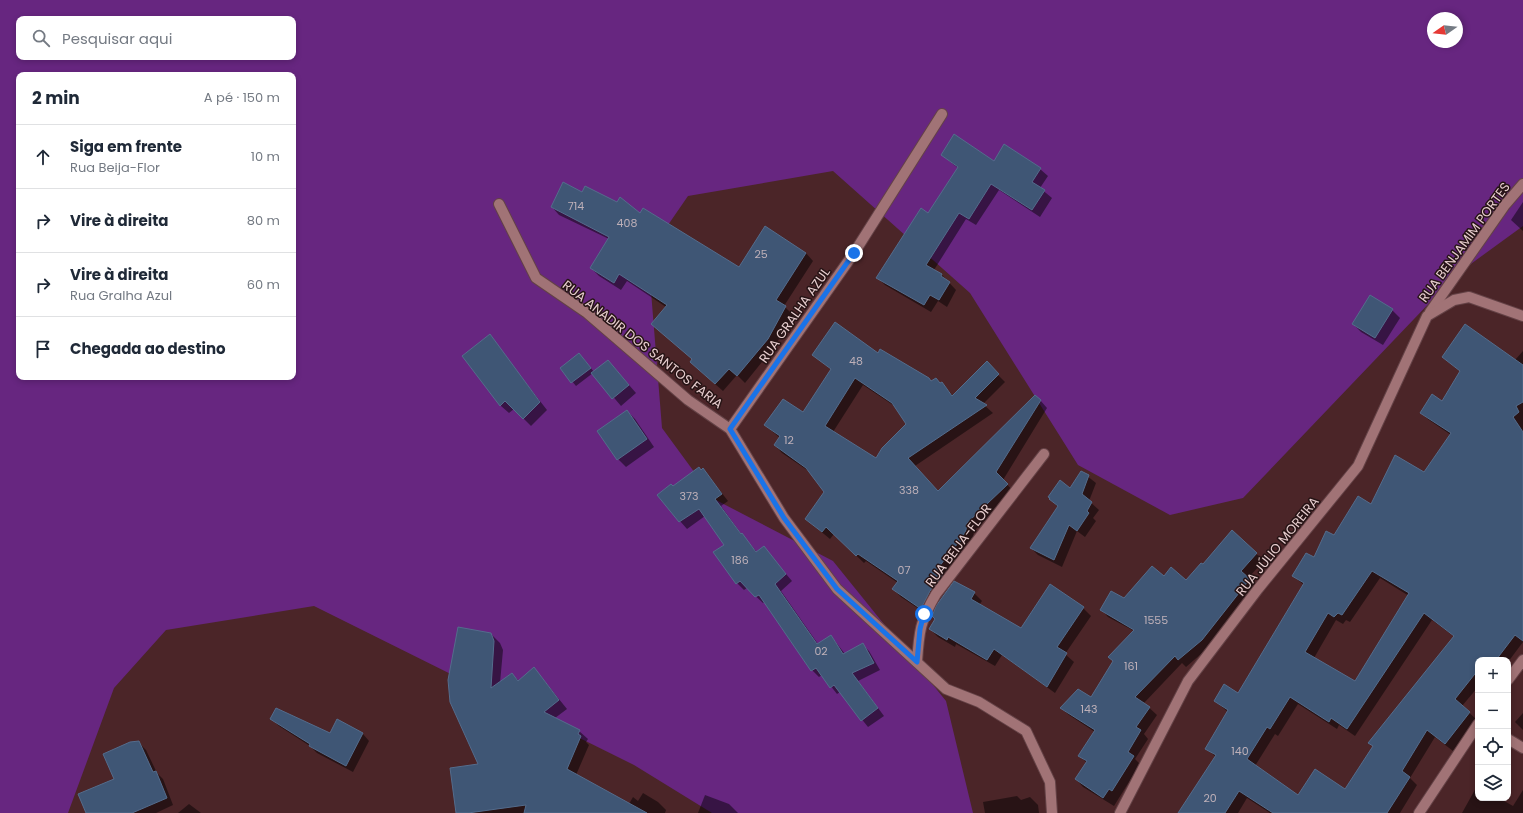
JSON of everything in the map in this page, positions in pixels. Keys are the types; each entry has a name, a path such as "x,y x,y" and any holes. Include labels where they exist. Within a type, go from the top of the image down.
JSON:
{"street":[{"name":"RUA GRALHA AZUL","path":"730,429 854,253 942,114"},
{"name":"RUA BENJAMIM PORTES","path":"1427,316 1505,205 1523,184"},
{"name":"RUA ANADIR DOS SANTOS FARIA","path":"499,204 536,278 587,313 688,400 730,429 784,518 837,589 946,689 979,702 1026,731 1050,782 1052,813"},
{"path":"1427,316 1454,300 1469,297 1523,316"},
{"name":"RUA JÚLIO MOREIRA","path":"1120,813 1188,680 1258,589 1358,466 1427,316"},
{"name":"RUA BEIJA-FLOR","path":"917,662 920,629 924,614 936,594 1044,454"},
{"path":"1511,676 1523,660"},
{"path":"1418,813 1475,728"},
{"path":"1511,741 1523,748"}],"shaded area":[{"path":"0,0 1523,0 1523,226 1457,274 1243,498 1170,515 1078,465 970,293 833,171 688,196 648,254 662,428 714,499 833,561 946,701 973,813 712,813 634,765 314,606 166,630 114,688 68,813 0,813"}],"building":[{"path":"954,134 994,161 1004,144 1041,168 1032,182 1045,190 1032,210 991,184 969,219 959,213 926,265 942,274 941,276 950,282 939,300 930,295 924,305 876,278 921,208 928,213 958,167 941,155"},
{"path":"563,182 582,192 585,186 617,202 620,197 640,213 643,208 739,267 765,226 806,253 776,300 786,306 768,339 737,376 729,369 715,384 690,362 692,359 651,324 667,305 619,274 614,283 590,268 609,237 551,207"},
{"path":"1370,295 1393,309 1375,338 1352,324"},
{"path":"835,322 878,353 880,349 929,378 931,381 936,378 940,383 942,382 952,396 987,361 999,374 975,398 987,405 908,458 938,491 1035,395 1041,400 996,472 1008,484 967,523 966,530 961,541 952,549 937,570 943,574 930,591 921,609 892,589 898,581 858,554 856,556 826,527 822,532 805,519 824,492 806,468 774,445 780,436 764,425 783,399 803,412 831,369 812,355","holes":["855,378 892,403 906,424 882,448 876,458 825,426"]},
{"path":"1465,324 1523,365 1523,402 1516,406 1519,412 1513,417 1523,432 1523,641 1515,635 1498,657 1475,657 1475,674 1455,699 1470,712 1445,744 1427,730 1402,771 1410,777 1387,813 1273,813 1239,791 1225,813 1178,813 1216,755 1205,749 1228,710 1214,701 1224,684 1238,693 1304,583 1292,576 1306,553 1314,557 1326,531 1334,535 1358,496 1371,504 1395,455 1424,472 1451,433 1420,413 1432,394 1442,401 1460,371 1442,357","holes":["1372,571 1409,593 1355,681 1305,652 1328,613 1334,617 1338,613 1342,615","1424,613 1454,636 1368,743 1373,746 1345,789 1315,769 1298,795 1247,759 1267,727 1270,729 1290,697 1329,722 1331,718 1347,729"]},
{"path":"490,334 540,402 523,419 505,401 500,406 462,356"},
{"path":"579,353 591,368 571,383 560,368"},
{"path":"608,360 629,385 612,399 591,373"},
{"path":"627,410 647,439 617,460 597,431"},
{"path":"699,467 701,470 703,468 722,494 715,499 741,534 742,533 756,552 764,546 786,574 775,584 817,644 831,635 843,654 863,643 874,663 852,673 878,708 861,721 834,685 830,688 816,668 811,671 759,595 755,597 740,581 736,584 713,552 724,545 699,509 679,522 657,495 671,484 673,486"},
{"path":"1081,471 1089,475 1082,494 1092,502 1087,511 1089,513 1077,531 1069,525 1054,560 1030,548 1058,506 1048,497 1060,480 1070,488"},
{"path":"1232,530 1257,553 1241,571 1250,579 1202,640 1178,660 1175,656 1135,697 1150,707 1136,727 1141,730 1128,752 1134,756 1112,791 1109,789 1103,798 1075,779 1087,761 1078,756 1095,730 1060,708 1078,689 1091,697 1113,661 1108,657 1134,630 1100,610 1111,591 1124,598 1152,566 1164,576 1171,567 1186,580 1201,563 1203,564"},
{"path":"954,581 975,592 971,599 1021,628 1050,584 1084,607 1057,647 1067,653 1047,687 994,649 987,660 948,637 947,640 929,629 935,619 932,616 936,606"},
{"path":"458,627 491,633 494,641 491,688 512,673 518,681 534,667 559,700 544,712 580,730 578,734 581,736 567,769 647,813 524,813 526,805 468,813 456,813 450,768 478,764 450,702 448,680"},
{"path":"276,708 330,733 337,719 363,733 346,766 309,746 310,744 270,719"},
{"path":"139,741 153,772 156,771 167,798 132,813 86,813 78,794 114,779 103,754 130,742"}],"route":[{"path":"854,253 730,429 784,518 837,589 917,662 920,629 924,614"}]}
